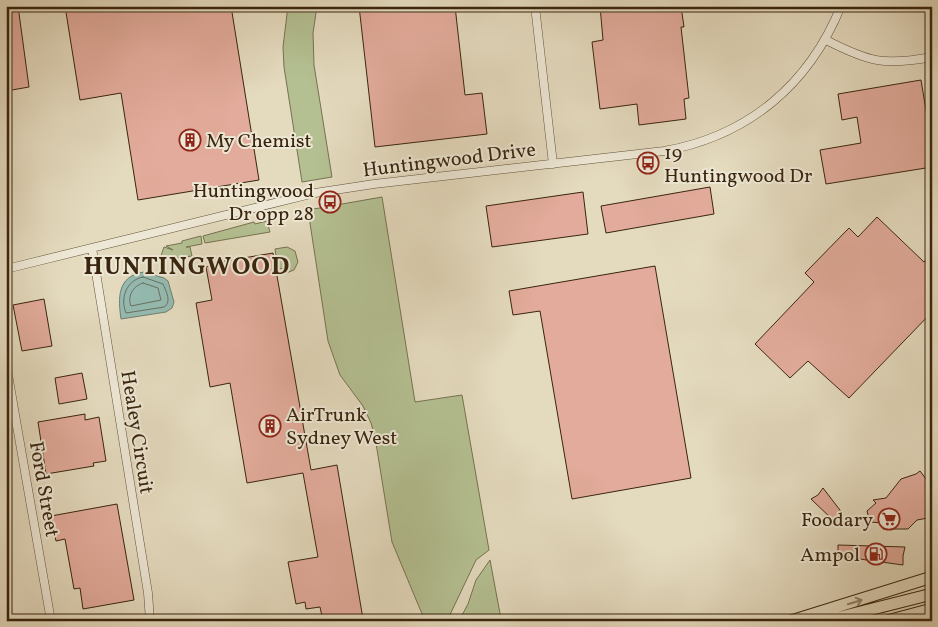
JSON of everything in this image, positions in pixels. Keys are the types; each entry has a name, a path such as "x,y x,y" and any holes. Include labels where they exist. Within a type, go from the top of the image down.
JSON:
{"highway":[{"path":"791,621 932,577"},
{"path":"825,621 932,594"},
{"path":"887,621 927,610"},
{"path":"901,621 927,610"}],"street":[{"path":"535,6 553,164"},
{"name":"Huntingwood Drive","path":"6,269 314,193 364,185 664,151 696,144 718,136 750,118 784,93 826,40 841,6"},
{"path":"826,40 870,60 892,62 932,57"},
{"name":"Healey Circuit","path":"92,248 148,593 150,621"},
{"name":"Ford Street","path":"6,363 51,621"}],"green space":[{"path":"288,6 317,6 313,33 314,65 332,177 302,182 284,67 283,47"},
{"path":"382,197 415,402 462,395 489,550 476,560 447,621 425,621 392,542 375,437 371,423 363,406 340,375 328,341 308,210"},
{"path":"267,221 270,232 205,243 203,236 254,222 255,224"},
{"path":"201,236 202,244 186,247 190,247 192,256 177,258 161,256 164,247 173,250 166,246 182,243 182,241"},
{"path":"287,247 295,251 298,262 294,270 286,273 285,268 278,269 275,249"},
{"path":"490,560 501,619 514,615 521,619 521,621 459,621 468,604 476,580"}],"water":[{"path":"144,272 168,281 174,302 172,308 166,312 121,319 121,289 129,278"}],"building":[{"path":"6,6 18,6 29,87 6,91"},
{"name":"My Chemist","path":"65,6 231,6 259,180 138,200 121,93 80,100"},
{"path":"359,6 455,6 465,95 482,93 487,134 375,147"},
{"path":"600,6 681,6 684,27 681,27 689,98 684,99 686,119 639,125 637,104 600,109 592,42 603,40"},
{"path":"921,80 932,147 932,167 826,184 820,150 861,143 857,117 842,120 838,94"},
{"path":"710,187 714,214 606,233 601,206"},
{"path":"583,192 588,234 492,247 486,206"},
{"path":"877,217 924,262 932,255 932,312 849,398 808,361 790,378 755,344 814,282 805,273 849,228 858,237"},
{"name":"AirTrunk Sydney West","path":"273,253 311,470 337,465 363,619 323,621 320,607 306,609 305,602 296,604 288,562 318,557 303,473 247,483 230,383 210,387 196,303 212,300 206,267 220,264 220,262"},
{"path":"655,266 691,478 572,499 540,311 513,315 509,291"},
{"path":"44,299 52,346 22,351 13,305"},
{"path":"82,373 87,399 59,404 55,378"},
{"path":"85,414 85,420 99,417 106,461 93,463 94,466 46,474 38,422"},
{"path":"920,471 929,483 932,480 932,509 928,518 917,520 908,529 883,529 883,523 870,522 867,511 876,503 873,500 886,498 901,479"},
{"path":"823,488 843,514 834,521 811,499 818,495"},
{"path":"117,504 134,600 83,609 80,588 74,589 65,539 56,541 51,516"},
{"path":"838,545 905,547 903,565 838,556"}],"place":[{"name":"My Chemist","path":"190,140"},
{"name":"19 Huntingwood Dr","path":"648,163"},
{"name":"Huntingwood Dr opp 28","path":"330,202"},
{"name":"AirTrunk Sydney West","path":"270,426"},
{"name":"Foodary","path":"889,519"},
{"name":"Ampol","path":"876,554"}],"district":[{"name":"HUNTINGWOOD","path":"187,265"}]}
